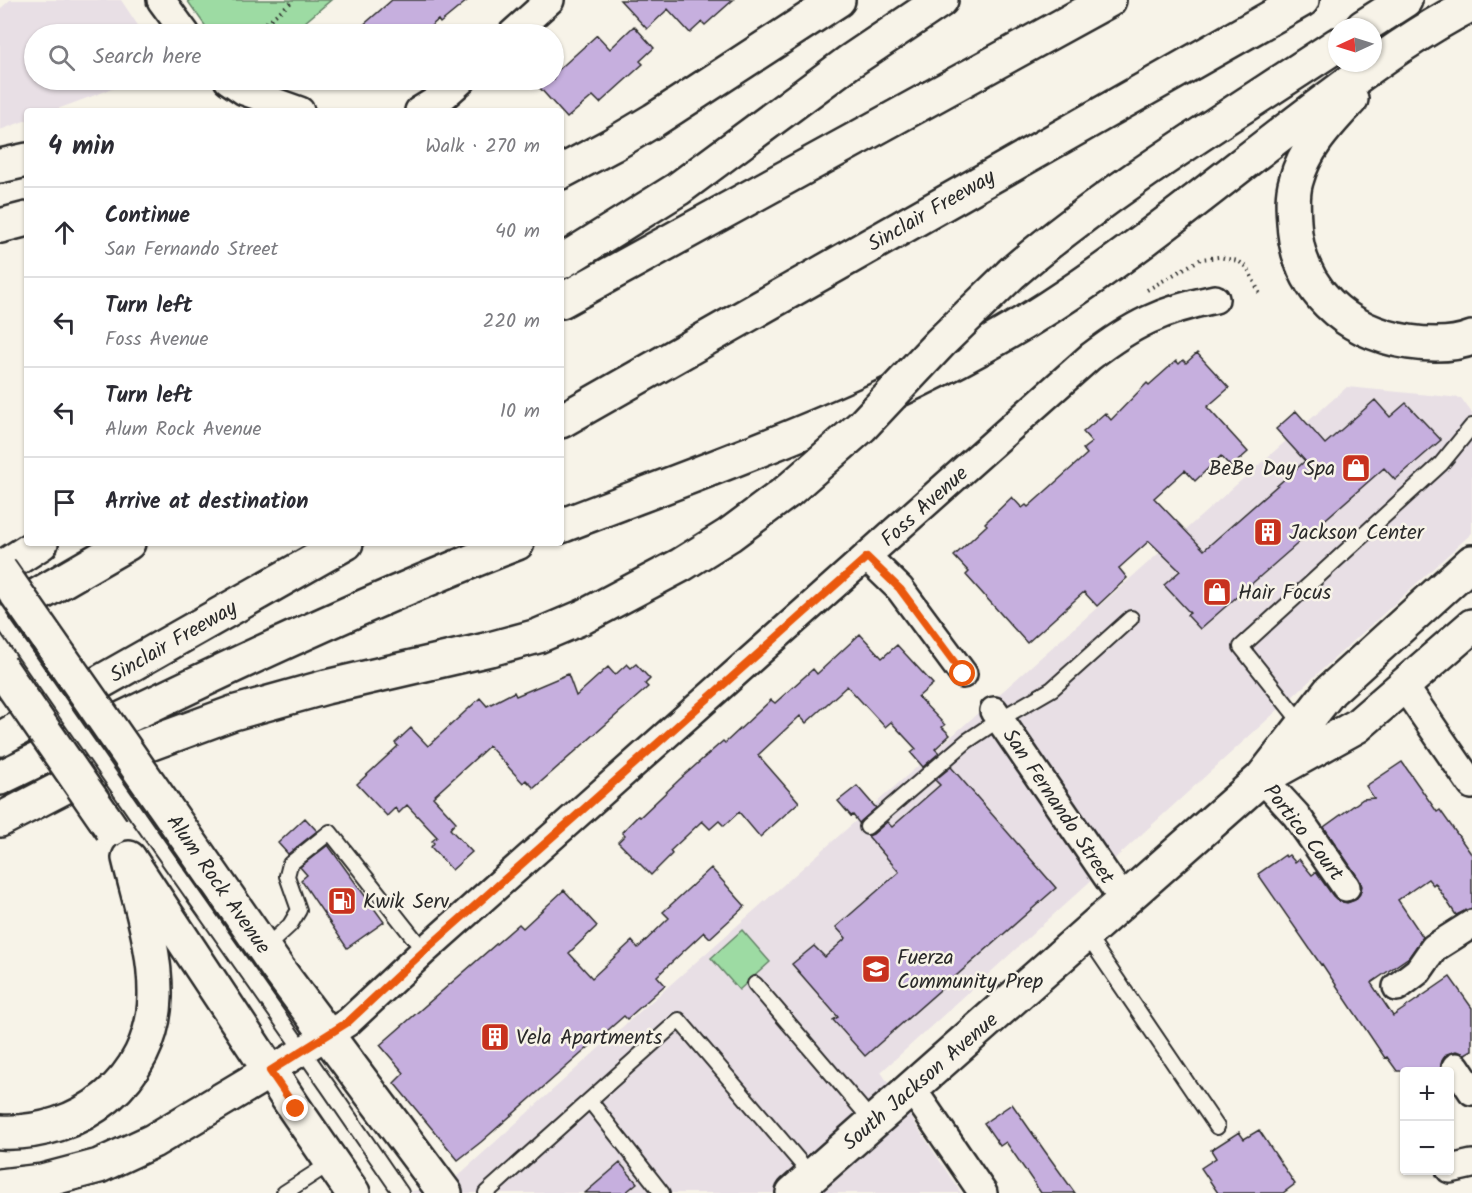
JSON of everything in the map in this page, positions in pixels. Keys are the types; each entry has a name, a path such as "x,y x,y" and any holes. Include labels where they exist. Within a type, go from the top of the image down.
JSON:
{"main road":[{"path":"564,170 612,146 654,120 838,0"},
{"path":"564,260 678,189 849,62 941,0"},
{"path":"564,299 1109,0"},
{"name":"Sinclair Freeway","path":"564,419 1302,0"},
{"path":"1378,18 1405,0"},
{"path":"564,525 858,407 954,362 1008,333 1097,274 1377,62 1441,20 1472,4"},
{"path":"1472,13 1356,93 1332,118 1302,160 1295,184 1293,209 1294,237 1302,264 1313,286 1332,307 1351,322 1372,334 1422,344 1444,345 1472,338"},
{"path":"0,820 141,747 233,713 280,699 490,649 548,632 635,591 681,565 729,535 788,491 862,426 940,343 1012,273 1043,247 1114,193 1328,51"},
{"path":"0,166 24,161"},
{"path":"0,226 24,220"},
{"path":"0,569 36,546"},
{"path":"0,618 123,546"},
{"name":"Sinclair Freeway","path":"0,740 341,546"},
{"path":"0,778 352,611 510,546"},
{"name":"South Jackson Avenue","path":"808,1185 873,1122 1262,778 1330,691 1472,562"},
{"name":"Alum Rock Avenue","path":"0,569 136,815 129,858 351,1192"},
{"name":"South Jackson Avenue","path":"1262,778 1358,726 1472,626"},
{"name":"Alum Rock Avenue","path":"0,667 136,815 264,948 315,1043 445,1193"},
{"path":"0,1132 16,1133 46,1128 75,1119 100,1104 120,1085 137,1063 150,1032 155,998 152,948 129,858"},
{"path":"0,1186 42,1181 99,1166 153,1141 270,1071"}],"street":[{"path":"161,0 179,24"},
{"path":"523,24 550,0"},
{"path":"243,90 292,108"},
{"path":"424,108 450,90"},
{"name":"Foss Avenue","path":"270,1071 348,1022 366,1007 424,951 1090,357 1111,341 1162,313 1215,299"},
{"path":"867,557 900,589 963,674"},
{"path":"1404,686 1469,774"},
{"name":"San Fernando Street","path":"997,715 1124,900"},
{"name":"Portico Court","path":"1262,778 1296,815 1346,887"},
{"path":"1397,987 1419,971 1434,948 1472,924"},
{"path":"1456,1067 1472,1091"},
{"path":"912,1089 983,1193"},
{"path":"1454,1167 1472,1164"}],"lane":[{"path":"1303,725 1241,647 1441,464 1472,426"},
{"name":"Alum Rock Avenue","path":"0,618 136,815 315,1043 401,1193"},
{"path":"867,827 997,715 1052,689 1131,618"},
{"path":"264,948 290,925 299,910 287,876 290,864 330,832 424,951"},
{"path":"1086,934 1217,1127"},
{"path":"755,984 873,1122"},
{"path":"486,1193 679,1020 808,1185"},
{"path":"590,1101 662,1193"},
{"path":"284,1193 332,1162"}],"path":[{"path":"264,24 294,0"}],"shaded area":[{"path":"10,0 121,0 137,24 24,24 24,90 109,90 60,108 24,108 24,121 0,130 0,9"},
{"path":"1347,387 1461,398 1472,413 1472,533 881,1072 961,1193 405,1193 451,1182 619,1030"}],"green space":[{"path":"187,0 331,0 303,24 204,24"},
{"path":"742,930 770,962 739,990 711,958"}],"building":[{"path":"392,0 468,0 440,23 438,20 433,24 364,24"},
{"path":"620,0 733,0 705,25 702,22 690,33 668,9 647,29"},
{"path":"634,26 654,48 640,61 643,64 600,103 593,96 567,118 564,115 564,108 558,108 542,90 564,90 564,65 597,35 610,49"},
{"path":"1197,353 1229,388 1207,407 1248,452 1231,467 1221,456 1195,481 1185,470 1154,498 1204,550 1305,461 1276,429 1296,411 1325,444 1375,400 1390,417 1406,403 1441,440 1395,480 1384,468 1200,629 1187,615 1190,613 1164,585 1180,571 1149,541 1119,568 1127,578 1097,606 1084,592 1027,643 966,575 969,572 954,556 987,525 985,523 1012,497 1022,508 1026,505 1028,507 1087,454 1083,449 1092,442 1083,432 1105,413 1111,420 1147,383 1149,385 1176,361 1179,364 1183,360 1186,363"},
{"path":"860,634 882,658 897,645 933,684 918,697 945,725 942,727 950,735 935,749 939,753 923,767 911,753 916,749 891,722 885,727 847,686 806,723 800,716 758,755 799,802 760,837 739,812 724,826 719,821 710,829 702,821 670,851 672,854 651,875 618,842 625,835 622,832 638,816 640,817 723,741 725,743 771,700 775,703 813,669 817,674"},
{"path":"627,664 631,668 636,664 650,679 645,684 648,687 534,788 526,780 523,783 489,746 433,797 456,822 450,829 472,852 452,870 431,847 434,843 432,841 437,837 407,805 399,813 395,808 387,816 357,784 398,746 395,743 411,728 428,746 480,698 487,706 514,692 516,696 568,674 576,696 608,667 615,675"},
{"path":"1402,762 1437,812 1440,810 1472,855 1472,908 1456,915 1435,883 1433,885 1428,879 1398,900 1423,937 1409,957 1371,983 1393,1016 1450,977 1472,1008 1472,1050 1465,1054 1456,1051 1447,1054 1441,1067 1400,1067 1400,1071 1397,1071 1387,1057 1385,1058 1258,874 1285,855 1286,857 1289,855 1295,862 1299,859 1312,875 1316,872 1339,901 1347,903 1355,900 1362,886 1324,827 1363,799 1374,798 1366,786"},
{"path":"951,767 1056,888 865,1056 833,1020 838,1017 792,964 814,946 825,957 846,938 836,927 899,872 868,836 887,822 892,827 940,785 935,780"},
{"path":"857,786 876,808 859,823 838,801"},
{"path":"305,818 317,831 288,854 278,843"},
{"name":"Kwik Serv","path":"328,845 384,922 347,948 301,880 307,875 300,867"},
{"name":"Vela Apartments","path":"711,868 745,906 710,938 704,932 657,976 665,985 627,1019 624,1016 458,1160 394,1083 404,1073 380,1045 519,924 523,928 564,890 597,926 569,953 592,978 632,941 638,948 669,918 663,912"},
{"path":"1012,1104 1075,1193 1041,1193 1006,1142 1000,1146 984,1123"},
{"path":"1259,1130 1295,1184 1283,1193 1218,1193 1201,1168 1216,1158 1211,1150 1239,1132 1244,1139"},
{"path":"620,1163 637,1183 625,1193 585,1193"}],"place":[{"name":"BeBe Day Spa","path":"1356,468"},
{"name":"Jackson Center","path":"1268,532"},
{"name":"Hair Focus","path":"1217,592"},
{"name":"Kwik Serv","path":"342,901"},
{"name":"Fuerza Community Prep","path":"876,969"},
{"name":"Vela Apartments","path":"495,1037"}],"route":[{"path":"296,1109 270,1071 348,1022 366,1007 424,951 867,557 900,589 963,674"}]}
